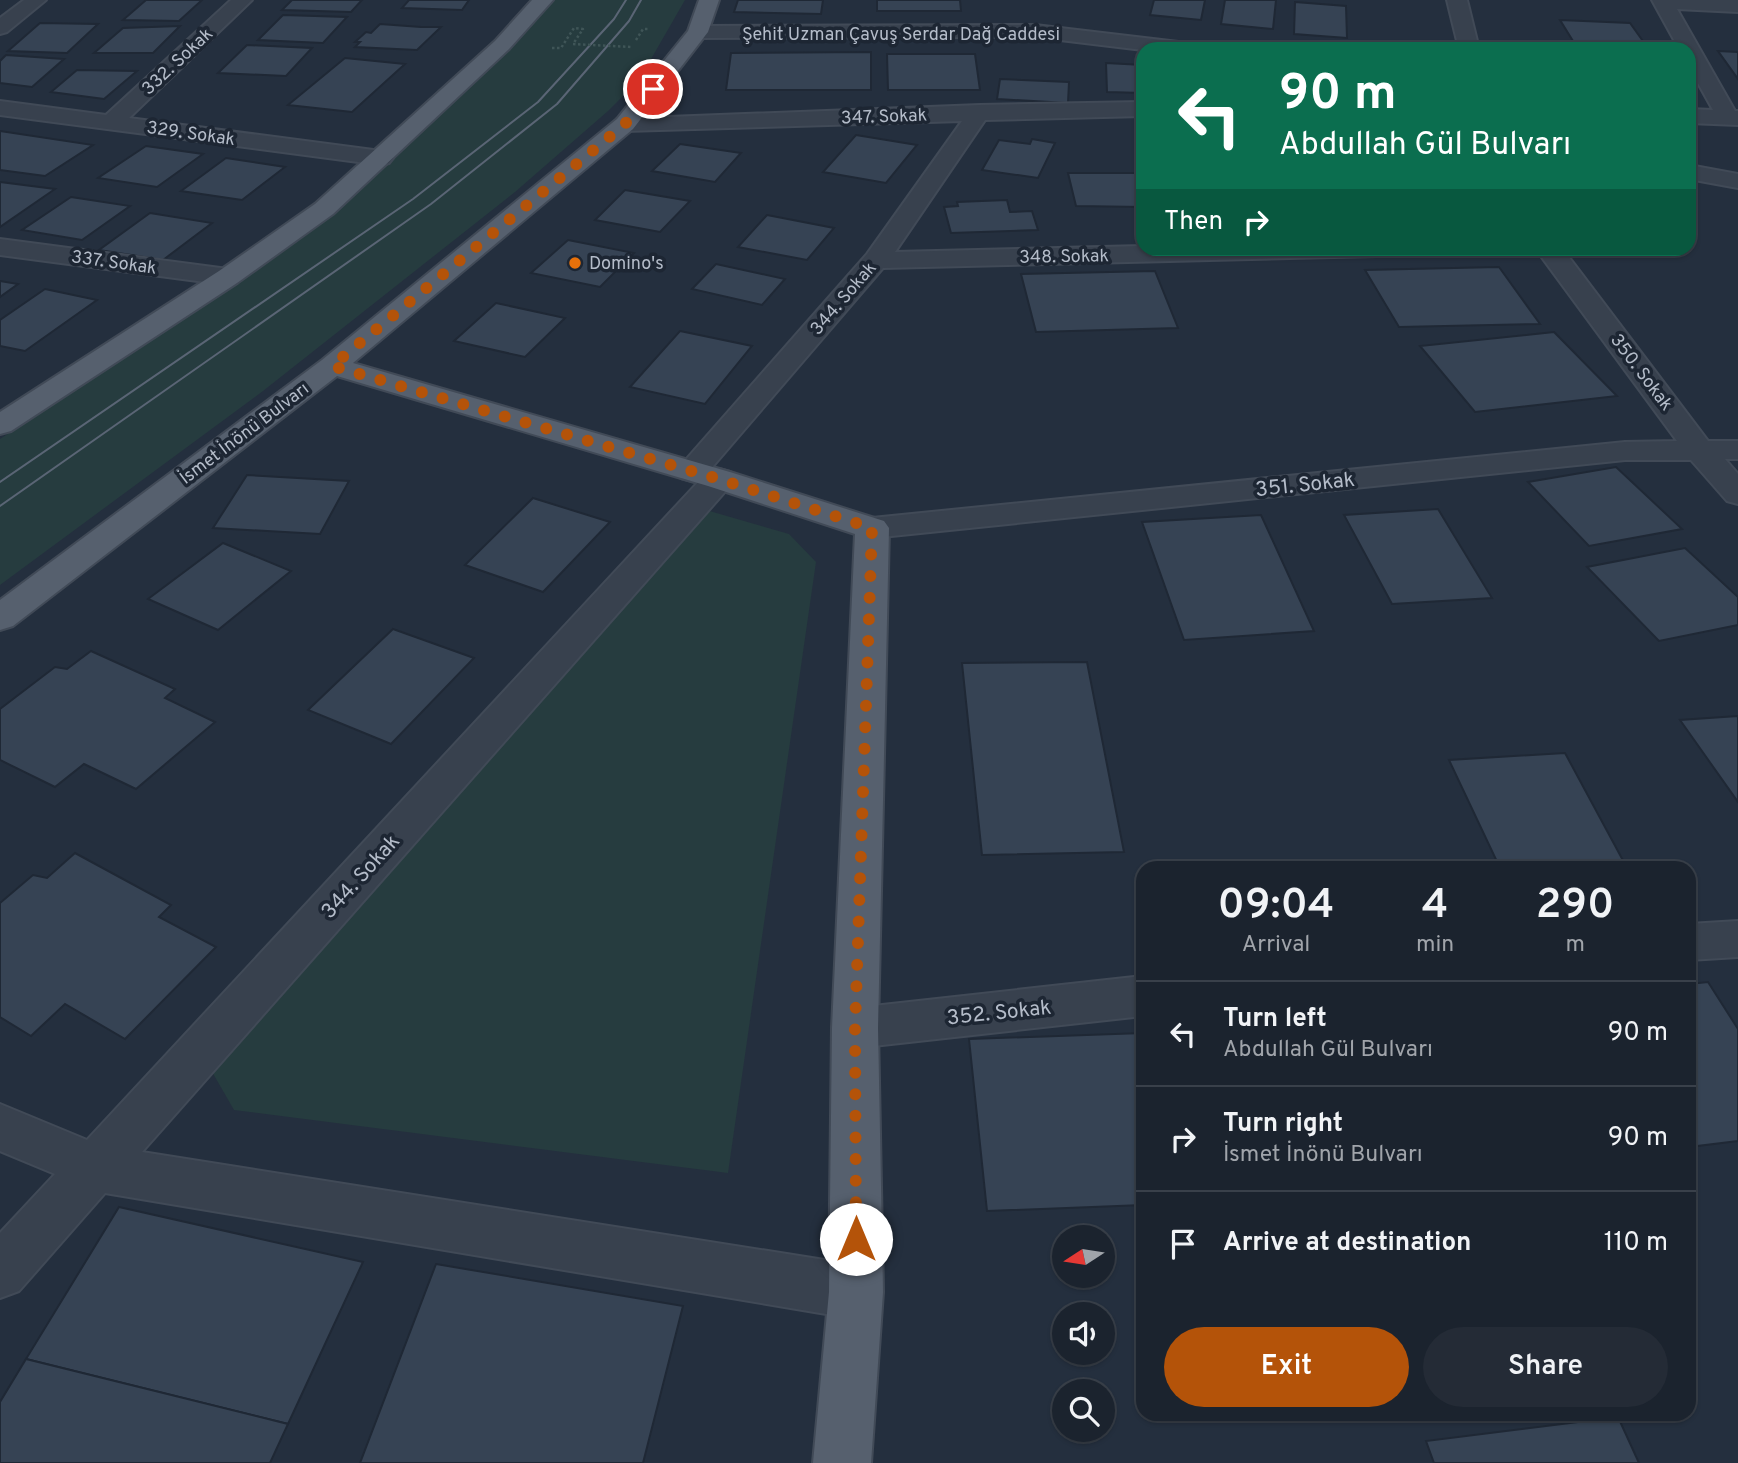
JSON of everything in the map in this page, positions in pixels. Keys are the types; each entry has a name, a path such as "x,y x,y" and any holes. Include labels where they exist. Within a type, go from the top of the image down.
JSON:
{"main road":[{"path":"0,425 228,277 324,209 502,45 543,0"},
{"name":"İsmet İnönü Bulvarı","path":"0,618 332,366 625,124 698,32 709,0"},
{"path":"332,366 706,475 872,528 855,1028 856,1292 842,1463"}],"street":[{"path":"0,28 36,0"},
{"name":"332. Sokak","path":"112,122 242,0"},
{"path":"1457,0 1467,42"},
{"path":"1663,1 1738,6"},
{"path":"1663,1 1688,42"},
{"name":"Şehit Uzman Çavuş Serdar Dağ Caddesi","path":"698,32 1033,21 1148,42"},
{"path":"1696,56 1733,118"},
{"name":"329. Sokak","path":"0,108 381,158"},
{"name":"347. Sokak","path":"625,124 1136,109"},
{"name":"344. Sokak","path":"0,1272 96,1168 706,475 876,260 980,113"},
{"path":"1696,116 1733,118"},
{"path":"1696,173 1738,181"},
{"name":"337. Sokak","path":"0,247 228,277"},
{"name":"348. Sokak","path":"876,260 1136,254"},
{"name":"350. Sokak","path":"1554,256 1700,451 1738,494"},
{"name":"351. Sokak","path":"872,528 1625,451 1738,450"},
{"path":"1696,942 1738,939"},
{"name":"352. Sokak","path":"855,1028 1136,997"},
{"path":"0,1127 96,1168 856,1292"}],"path":[{"path":"561,48 574,28 583,29 573,44 632,47"}],"green space":[{"path":"549,0 685,0 639,80 608,111 515,192 263,391 0,585 0,439 112,366 338,205"},
{"path":"706,510 789,534 816,562 728,1173 234,1110 211,1070"}],"building":[{"path":"146,0 202,0 179,21 123,20"},
{"path":"292,0 362,0 351,12 282,10"},
{"path":"409,0 469,0 462,10 402,8"},
{"path":"738,0 823,0 821,14 734,12"},
{"path":"877,0 960,0 961,11 877,11"},
{"path":"1154,0 1205,0 1201,20 1150,15"},
{"path":"1225,0 1276,0 1273,29 1221,24"},
{"path":"1295,2 1346,6 1347,38 1294,34"},
{"path":"283,15 347,17 323,43 258,40"},
{"path":"1560,20 1630,23 1644,42 1597,42 1573,41"},
{"path":"40,23 98,24 67,53 8,51"},
{"path":"380,24 441,27 417,50 355,47 360,42 355,42"},
{"path":"180,26 153,53 94,53 123,28"},
{"path":"247,45 312,48 286,76 218,73"},
{"path":"1718,51 1738,52 1738,79"},
{"path":"871,52 871,90 726,90 731,53"},
{"path":"887,54 975,54 980,90 888,90"},
{"path":"6,55 64,59 32,87 0,83 0,61"},
{"path":"345,58 405,64 352,112 288,105"},
{"path":"1106,63 1136,65 1136,93 1107,92"},
{"path":"77,70 137,71 104,99 51,92"},
{"path":"1000,79 1069,82 1068,103 997,99"},
{"path":"0,131 93,145 45,176 0,170"},
{"path":"856,135 917,145 886,183 823,172"},
{"path":"1032,139 1055,143 1038,178 982,170 999,140 1030,144"},
{"path":"680,144 741,153 715,182 652,171"},
{"path":"146,146 203,154 157,187 98,178"},
{"path":"226,158 285,167 242,200 181,191"},
{"path":"1068,173 1135,173 1136,207 1076,206"},
{"path":"0,182 55,189 0,227"},
{"path":"625,190 690,201 660,232 595,220"},
{"path":"71,197 130,206 82,240 22,230"},
{"path":"1007,200 1010,212 1032,211 1038,230 951,233 944,207 958,206 957,202"},
{"path":"150,213 212,223 163,260 99,250"},
{"path":"767,215 834,228 807,260 738,247"},
{"path":"568,240 634,253 600,287 531,273"},
{"path":"716,264 785,279 762,305 692,289"},
{"path":"1499,267 1540,324 1399,327 1365,270"},
{"path":"1155,271 1178,328 1036,332 1021,274"},
{"path":"0,281 18,284 0,297"},
{"path":"45,289 97,300 25,351 0,346 0,320"},
{"path":"496,303 565,318 525,357 454,341"},
{"path":"680,331 752,346 705,404 630,387"},
{"path":"1554,332 1617,396 1475,412 1420,346"},
{"path":"1616,467 1682,529 1589,546 1528,482"},
{"path":"247,475 349,481 320,534 213,528"},
{"path":"533,498 610,522 543,592 465,565"},
{"path":"1438,509 1492,598 1392,604 1344,515"},
{"path":"1261,515 1314,631 1184,640 1142,522"},
{"path":"223,543 291,571 218,630 148,599"},
{"path":"1685,548 1738,597 1738,625 1659,641 1587,567"},
{"path":"393,629 474,658 391,744 308,710"},
{"path":"91,651 175,689 165,698 215,722 136,789 84,764 55,787 0,760 0,709 55,667 67,669"},
{"path":"1087,662 1124,852 982,855 962,663"},
{"path":"1738,716 1738,802 1680,720"},
{"path":"1565,753 1623,861 1497,861 1449,760"},
{"path":"75,853 171,905 159,917 216,947 125,1039 65,1004 31,1036 0,1017 0,903 33,875 47,878"},
{"path":"1708,982 1738,1029 1738,1141 1696,1146 1696,983"},
{"path":"1136,1033 1136,1205 987,1211 969,1039"},
{"path":"119,1207 363,1262 288,1424 26,1359"},
{"path":"436,1264 683,1306 643,1463 360,1463"},
{"path":"26,1359 288,1424 270,1463 0,1463 0,1402"},
{"path":"1586,1421 1620,1421 1639,1463 1434,1463 1426,1441"}],"tram line":[{"path":"0,482 413,199 538,102 614,19 626,0"},
{"path":"0,506 431,204 557,104 629,21 641,0"}],"place":[{"name":"Domino's","path":"575,263"}],"route":[{"path":"653,89 625,124 332,366 719,479 872,528 855,1028 856,1239"}]}
